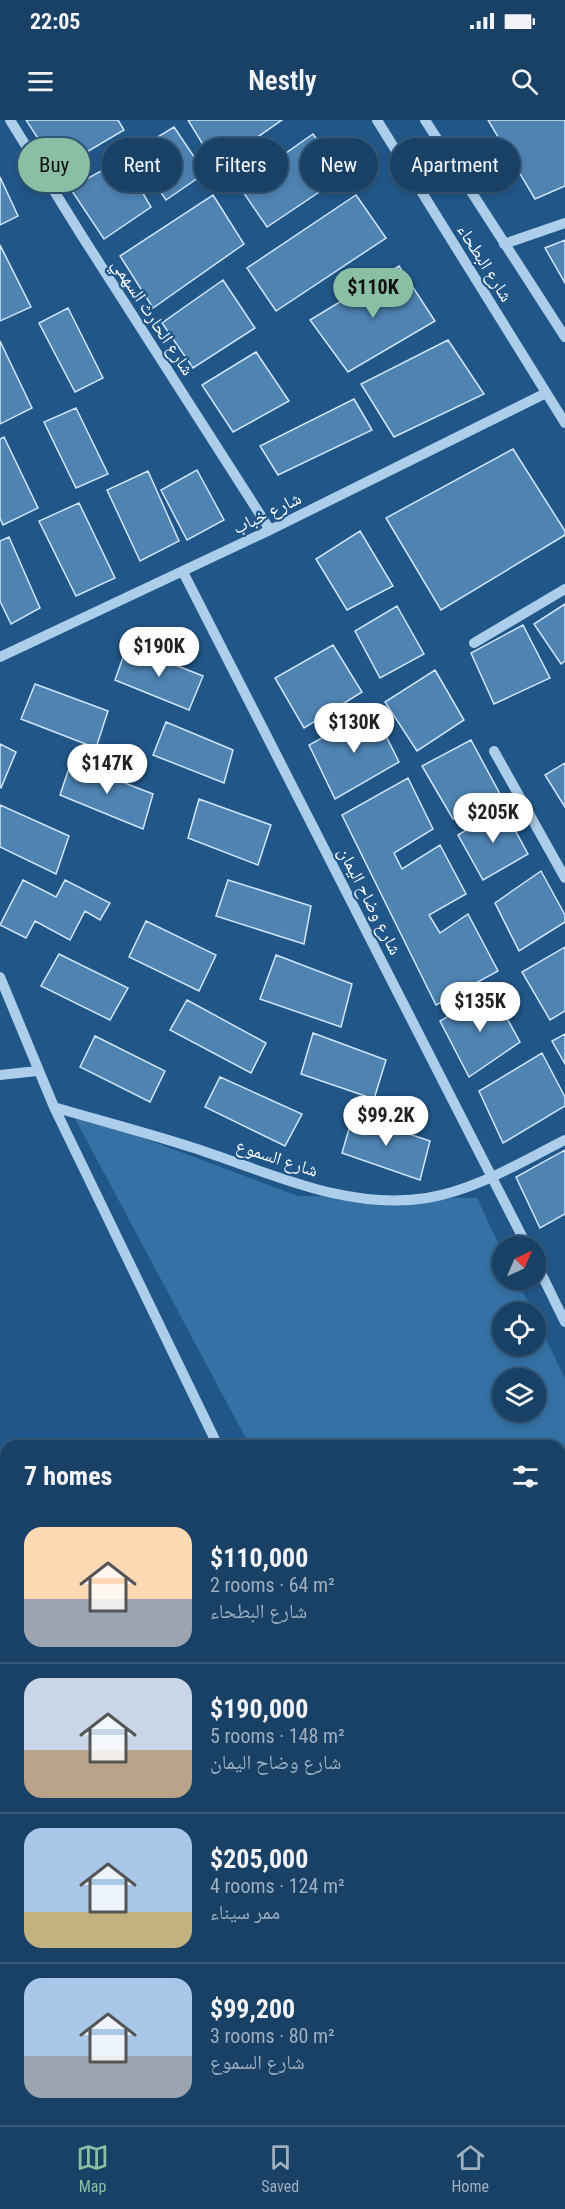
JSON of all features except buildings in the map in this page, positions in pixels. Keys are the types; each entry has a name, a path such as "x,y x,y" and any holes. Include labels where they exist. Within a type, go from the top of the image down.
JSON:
{"street":[{"name":"شارع الحارث السهمي","path":"10,120 270,530"},
{"name":"شارع البطحاء","path":"377,120 565,423"},
{"name":"شارع البطحاء","path":"425,120 565,337"},
{"path":"504,244 565,223"},
{"name":"شارع خباب","path":"0,657 270,530 546,393"},
{"name":"شارع وضاح اليمان","path":"183,572 522,1236"},
{"path":"474,644 565,589"},
{"path":"495,751 565,878"},
{"path":"0,977 37,1071 215,1440"},
{"path":"0,1075 37,1071"},
{"name":"شارع السموع","path":"54,1107 194,1148 283,1179 363,1199 427,1198 460,1190 565,1140"},
{"path":"546,1283 565,1322"}],"shaded area":[{"path":"71,1111 298,1196 477,1198 495,1236 492,1236 492,1290 522,1290 528,1302 492,1302 492,1356 546,1356 546,1339 565,1379 565,1440 247,1440"}]}
